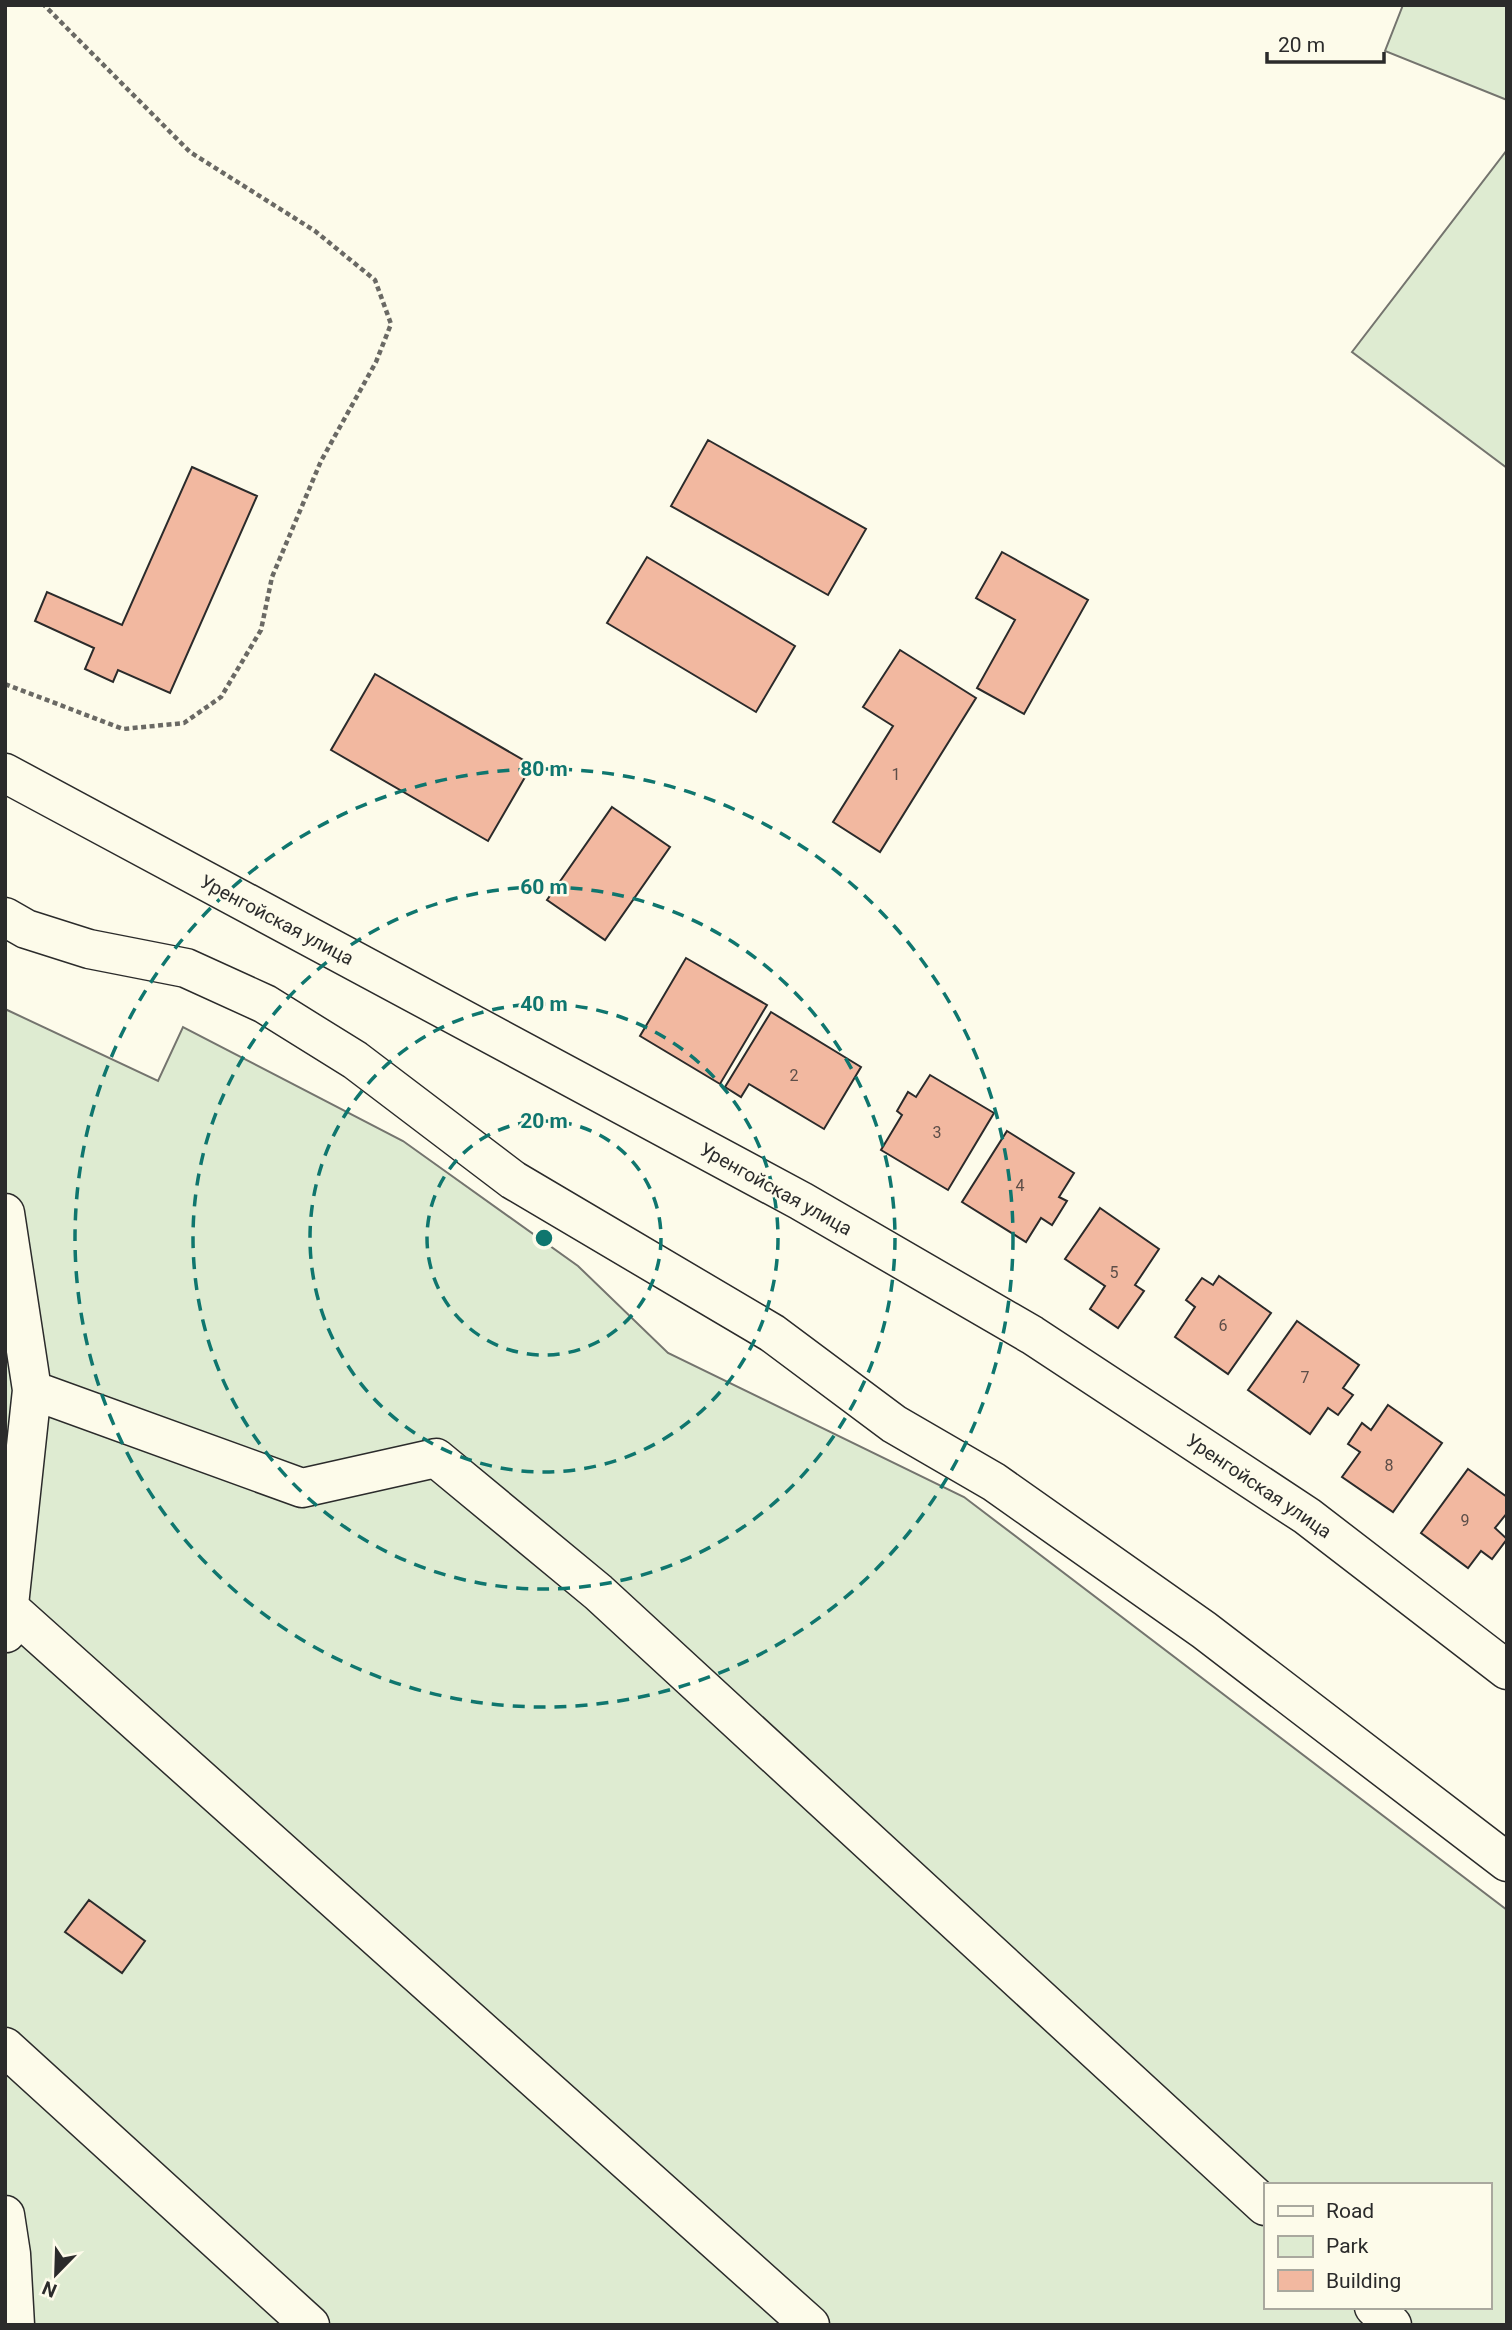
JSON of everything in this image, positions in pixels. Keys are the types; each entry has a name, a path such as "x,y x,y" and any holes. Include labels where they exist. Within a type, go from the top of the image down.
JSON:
{"street":[{"name":"Уренгойская улица","path":"5,774 801,1201 1032,1335 1307,1516 1507,1670"},
{"path":"5,806 47,797"},
{"path":"5,917 26,929 89,949 186,968 265,1004 344,1053 513,1180 772,1333 894,1424 994,1482 1205,1630 1507,1862"},
{"path":"5,1213 32,1390 6,1623 810,2325"},
{"path":"32,1390 302,1488 436,1458 609,1601 1264,2205"},
{"path":"5,2046 310,2325"},
{"path":"5,2215 15,2325"},
{"path":"1376,2309 1392,2325"}],"path":[{"path":"5,684 123,729 184,723 221,697 261,630 272,577 321,461 376,362 391,324 375,280 315,231 190,152 44,5"}],"green space":[{"path":"1403,5 1507,5 1507,100 1385,51"},
{"path":"1507,150 1507,468 1352,352"},
{"path":"5,1009 158,1081 183,1027 403,1141 578,1266 668,1353 964,1497 1507,1910 1507,2325 5,2325"}],"building":[{"path":"708,440 866,529 828,595 671,506"},
{"path":"192,467 257,496 170,693 118,670 113,682 85,669 94,648 35,621 47,592 122,625"},
{"path":"1002,552 1088,600 1024,714 977,688 1015,620 976,598"},
{"path":"647,557 795,646 756,712 607,623"},
{"path":"900,650 976,698 880,852 833,822 893,726 863,707"},
{"path":"375,674 532,765 488,841 331,750"},
{"path":"612,807 670,847 605,940 547,900"},
{"path":"686,958 767,1005 720,1084 640,1036"},
{"path":"771,1012 861,1067 824,1129 749,1084 741,1097 725,1087"},
{"path":"930,1075 994,1113 948,1190 881,1150 902,1115 897,1111 908,1092 916,1097"},
{"path":"1007,1131 1074,1173 1059,1197 1067,1201 1052,1225 1041,1218 1026,1242 962,1202"},
{"path":"1100,1208 1159,1249 1135,1285 1144,1291 1118,1328 1090,1309 1105,1286 1065,1259"},
{"path":"1219,1276 1271,1313 1228,1374 1175,1337 1195,1307 1186,1300 1202,1278 1213,1285"},
{"path":"1297,1321 1359,1365 1343,1388 1353,1395 1338,1415 1328,1408 1310,1434 1248,1390"},
{"path":"1388,1405 1442,1443 1393,1512 1342,1477 1360,1452 1348,1444 1362,1423 1371,1430"},
{"path":"1468,1469 1507,1497 1507,1513 1495,1528 1507,1539 1492,1559 1481,1551 1468,1568 1421,1533"},
{"path":"89,1900 145,1941 122,1973 65,1932"}]}
